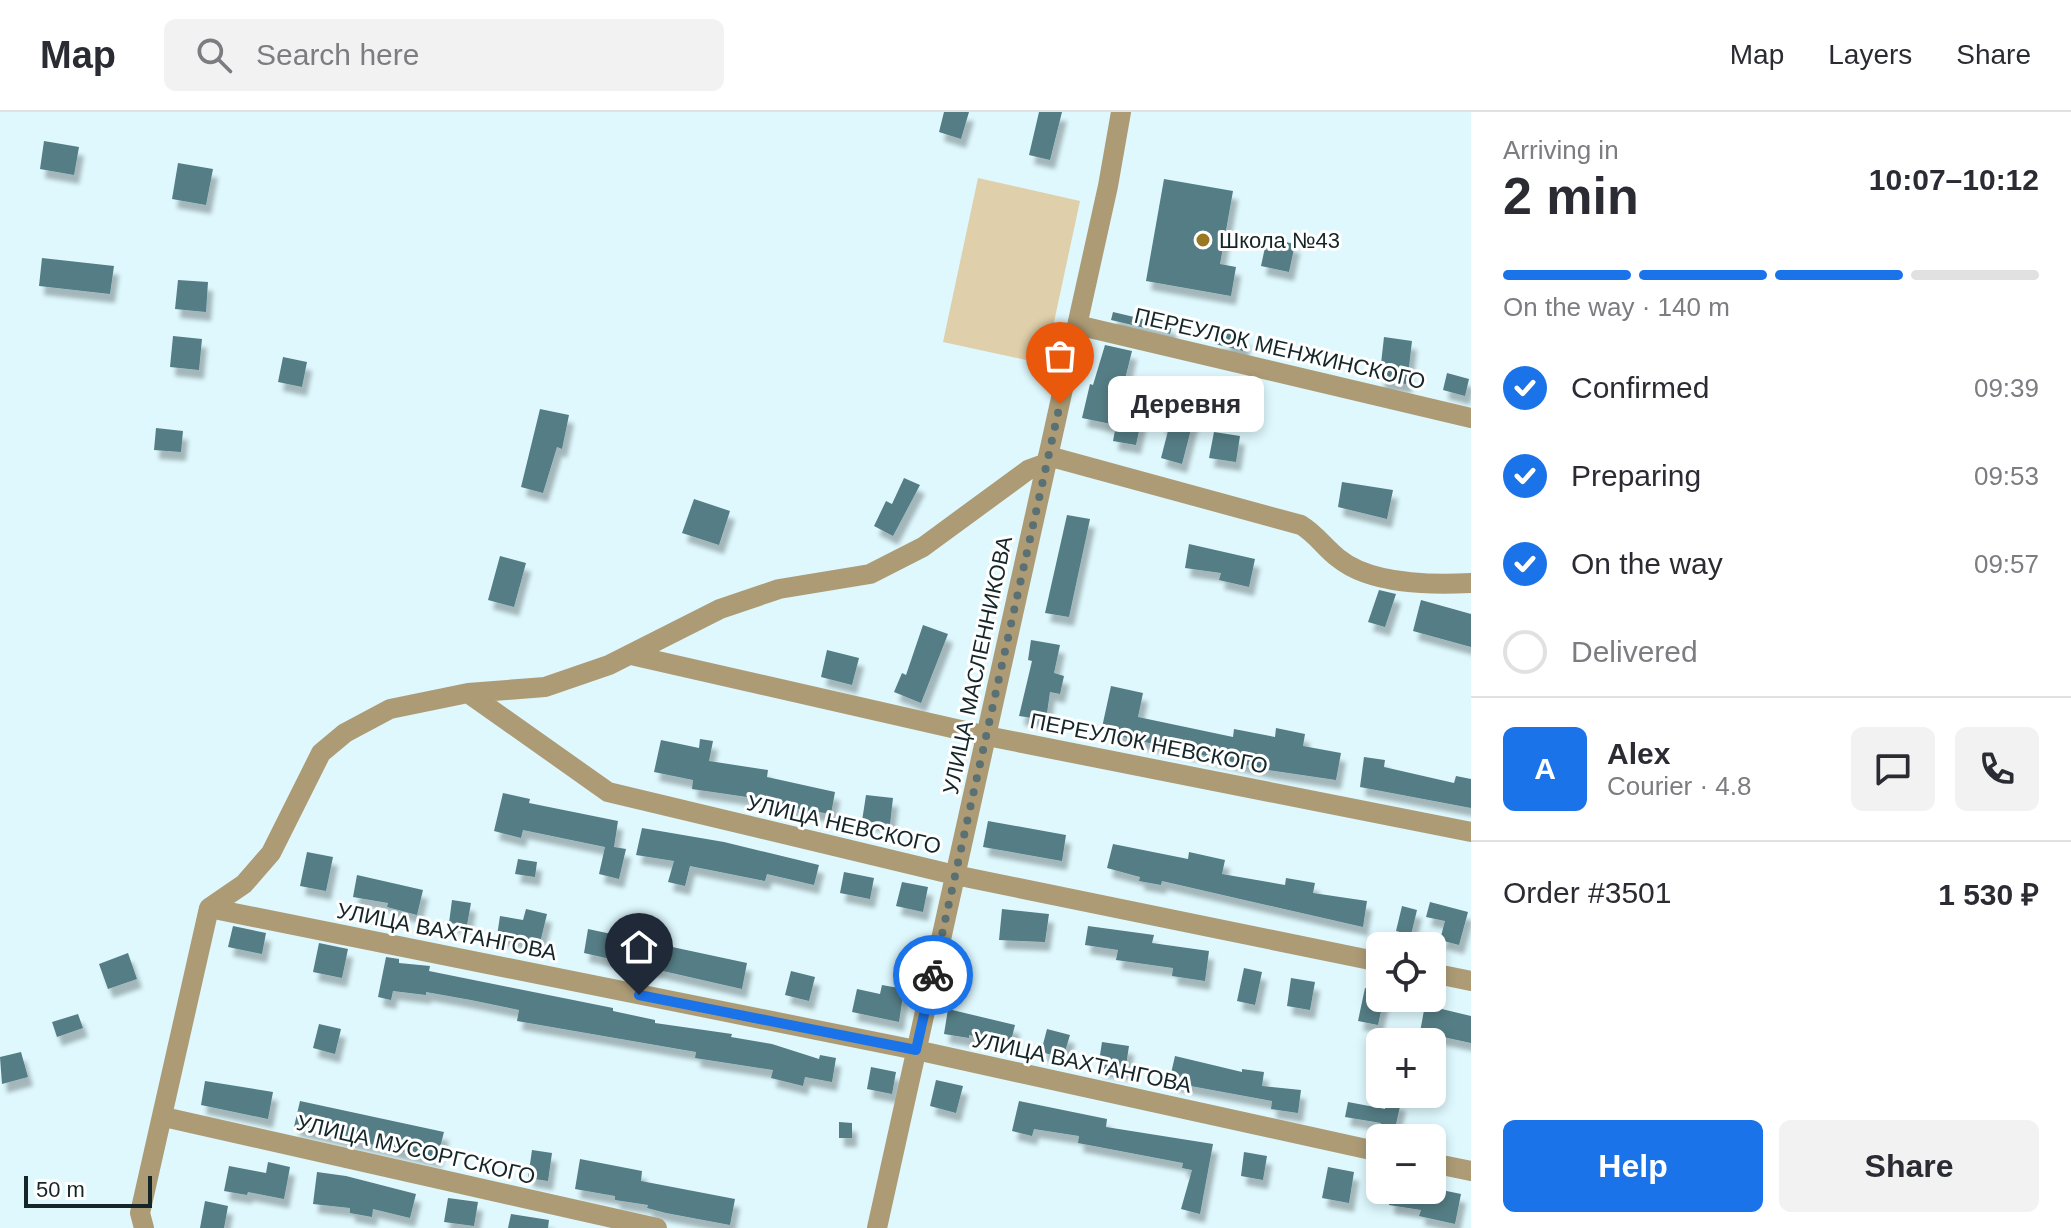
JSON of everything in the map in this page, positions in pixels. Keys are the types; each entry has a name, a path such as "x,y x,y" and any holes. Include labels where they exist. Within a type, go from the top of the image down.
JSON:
{"street":[{"name":"УЛИЦА МАСЛЕННИКОВА","path":"877,1228 1048,459 1121,112"},
{"name":"ПЕРЕУЛОК МЕНЖИНСКОГО","path":"1077,325 1471,418"},
{"path":"144,1228 140,1213 209,908 244,884 271,853 321,753 345,733 390,709 468,693 545,687 631,655 720,609 779,589 870,574 923,547 1028,470 1048,459 1301,525 1317,534 1339,559 1362,570 1404,581 1471,583"},
{"name":"ПЕРЕУЛОК НЕВСКОГО","path":"631,655 987,736 1471,832"},
{"name":"УЛИЦА НЕВСКОГО","path":"468,693 608,792 955,875 1366,959"},
{"name":"УЛИЦА ВАХТАНГОВА","path":"209,908 916,1050 1366,1149"},
{"path":"1446,976 1471,981"},
{"name":"УЛИЦА МУСОРГСКОГО","path":"164,1117 657,1228"},
{"path":"1446,1166 1471,1171"}],"shaded area":[{"path":"978,178 1080,201 1045,364 943,342"}],"building":[{"path":"944,112 969,112 961,139 939,132"},
{"path":"1039,112 1062,112 1050,160 1029,155"},
{"path":"44,141 79,147 74,175 40,169"},
{"path":"178,163 213,169 206,205 172,199"},
{"path":"1164,179 1233,191 1220,264 1236,267 1231,296 1146,281"},
{"path":"1267,238 1295,244 1289,272 1261,266"},
{"path":"42,258 114,266 110,294 39,286"},
{"path":"178,280 208,282 206,312 175,309"},
{"path":"1113,312 1172,326 1170,334 1111,320"},
{"path":"1227,333 1246,337 1243,351 1215,344 1216,340 1225,341"},
{"path":"173,336 202,339 199,370 170,367"},
{"path":"1384,337 1412,341 1407,384 1379,381"},
{"path":"1105,345 1132,351 1117,411 1142,417 1136,445 1113,441 1116,425 1082,418 1090,384 1093,385"},
{"path":"283,357 307,362 302,387 278,382"},
{"path":"1447,373 1469,379 1465,396 1443,390"},
{"path":"1165,405 1195,414 1182,464 1161,458 1169,427 1160,424"},
{"path":"540,409 569,415 562,449 557,447 543,493 521,487"},
{"path":"156,428 183,431 181,452 154,450"},
{"path":"1214,432 1240,436 1236,462 1209,458"},
{"path":"904,478 920,485 893,536 874,526 886,501 892,504"},
{"path":"1342,482 1393,490 1387,519 1338,507"},
{"path":"694,499 730,511 719,545 682,533"},
{"path":"1067,515 1090,519 1069,617 1045,613"},
{"path":"1189,544 1255,559 1249,587 1219,580 1221,573 1185,568"},
{"path":"500,556 526,563 514,607 488,600"},
{"path":"1379,590 1396,594 1385,627 1368,622"},
{"path":"1421,600 1471,614 1471,647 1413,631"},
{"path":"923,625 948,634 921,703 894,692 902,673 906,675"},
{"path":"1031,640 1060,645 1054,673 1064,676 1060,694 1050,692 1046,720 1019,716 1032,661 1028,660"},
{"path":"827,650 859,658 852,685 821,677"},
{"path":"1111,686 1143,693 1138,717 1233,737 1234,729 1275,737 1276,728 1305,734 1303,746 1341,753 1336,780 1268,770 1101,732"},
{"path":"700,739 713,741 709,761 768,770 767,777 835,792 831,814 781,806 781,802 692,789 693,780 654,772 661,740 699,748"},
{"path":"1364,757 1385,760 1384,767 1454,783 1456,776 1471,779 1471,808 1360,787"},
{"path":"503,793 530,799 529,803 618,821 614,847 626,849 619,879 599,874 605,847 523,830 521,838 494,831"},
{"path":"866,795 893,798 890,824 862,821"},
{"path":"988,821 1066,835 1062,861 983,847"},
{"path":"642,828 724,842 819,865 814,885 767,874 765,881 690,866 685,886 668,882 674,861 636,855"},
{"path":"1113,844 1188,859 1189,852 1225,860 1222,874 1285,885 1286,878 1315,883 1313,893 1367,901 1363,927 1162,881 1161,885 1139,881 1140,877 1107,868"},
{"path":"307,852 333,857 326,891 300,886"},
{"path":"518,859 537,862 535,877 515,874"},
{"path":"844,872 874,878 870,899 840,893"},
{"path":"357,875 423,890 417,915 387,907 388,903 353,897"},
{"path":"902,882 928,887 923,912 896,906"},
{"path":"452,900 471,903 467,925 449,923"},
{"path":"1430,902 1468,912 1459,945 1446,942 1446,932 1442,932 1445,921 1426,917"},
{"path":"1402,906 1417,910 1412,932 1396,931"},
{"path":"526,909 547,914 540,943 497,936 500,916 523,920"},
{"path":"1002,909 1049,914 1045,942 999,940"},
{"path":"233,926 266,933 262,954 228,947"},
{"path":"1088,926 1154,935 1152,943 1209,951 1205,981 1172,976 1173,968 1116,960 1118,950 1085,945"},
{"path":"588,929 747,963 742,989 584,953"},
{"path":"319,943 348,949 342,978 313,972"},
{"path":"128,953 137,979 108,989 99,964"},
{"path":"386,957 399,959 399,963 430,966 429,971 613,1008 613,1011 655,1020 655,1023 732,1034 731,1037 772,1044 819,1059 820,1055 836,1058 832,1082 805,1077 803,1086 771,1078 773,1070 695,1058 696,1052 517,1021 519,1010 471,1000 426,992 426,995 393,991 391,1000 378,997"},
{"path":"1244,968 1262,972 1255,1005 1237,1001"},
{"path":"791,971 815,977 809,1001 785,995"},
{"path":"1291,978 1315,982 1310,1010 1287,1006"},
{"path":"882,985 904,989 899,1022 852,1012 857,989 880,994"},
{"path":"1366,988 1366,1012 1381,1012 1378,1025 1358,1021"},
{"path":"948,1009 1015,1025 1010,1045 969,1035 969,1038 944,1034"},
{"path":"1446,1010 1471,1016 1471,1043 1446,1038 1446,1028 1421,1028 1424,1012"},
{"path":"78,1014 83,1028 57,1037 52,1022"},
{"path":"319,1024 341,1029 335,1054 313,1048"},
{"path":"1047,1029 1070,1035 1063,1058 1041,1052"},
{"path":"1102,1042 1129,1046 1125,1072 1098,1068"},
{"path":"21,1052 28,1077 2,1084 0,1057"},
{"path":"1175,1056 1242,1072 1242,1069 1264,1072 1262,1086 1301,1090 1298,1113 1271,1109 1272,1101 1169,1082"},
{"path":"871,1067 896,1072 892,1094 867,1089"},
{"path":"936,1080 963,1086 956,1113 930,1106"},
{"path":"205,1081 273,1092 268,1119 201,1105"},
{"path":"300,1101 444,1132 437,1159 294,1127"},
{"path":"1019,1101 1107,1119 1106,1127 1213,1144 1200,1214 1181,1209 1192,1170 1182,1168 1183,1163 1078,1143 1079,1136 1034,1129 1032,1136 1012,1131"},
{"path":"1348,1102 1366,1105 1366,1108 1400,1108 1396,1124 1345,1117"},
{"path":"839,1122 852,1123 852,1138 839,1138"},
{"path":"532,1150 552,1153 548,1181 528,1178"},
{"path":"1244,1152 1267,1156 1263,1180 1241,1176"},
{"path":"580,1159 642,1171 641,1181 735,1199 730,1225 666,1213 647,1208 648,1205 615,1200 615,1196 575,1189"},
{"path":"268,1162 290,1167 284,1199 224,1191 229,1166 266,1173"},
{"path":"1328,1167 1354,1172 1349,1203 1322,1198"},
{"path":"317,1172 416,1194 410,1218 373,1209 372,1217 350,1213 350,1208 313,1204"},
{"path":"1446,1191 1461,1194 1455,1224 1419,1216 1421,1210 1389,1205 1446,1204"},
{"path":"448,1198 478,1202 474,1226 444,1222"},
{"path":"205,1201 228,1206 224,1228 200,1228"},
{"path":"511,1214 549,1220 548,1228 508,1228"}],"way so far":[{"path":"933,975 1060,404"}],"place":[{"name":"Школа №43","path":"1203,240"},
{"name":"Деревня","path":"1060,404"}],"route":[{"path":"639,995 916,1050 933,975"}]}
